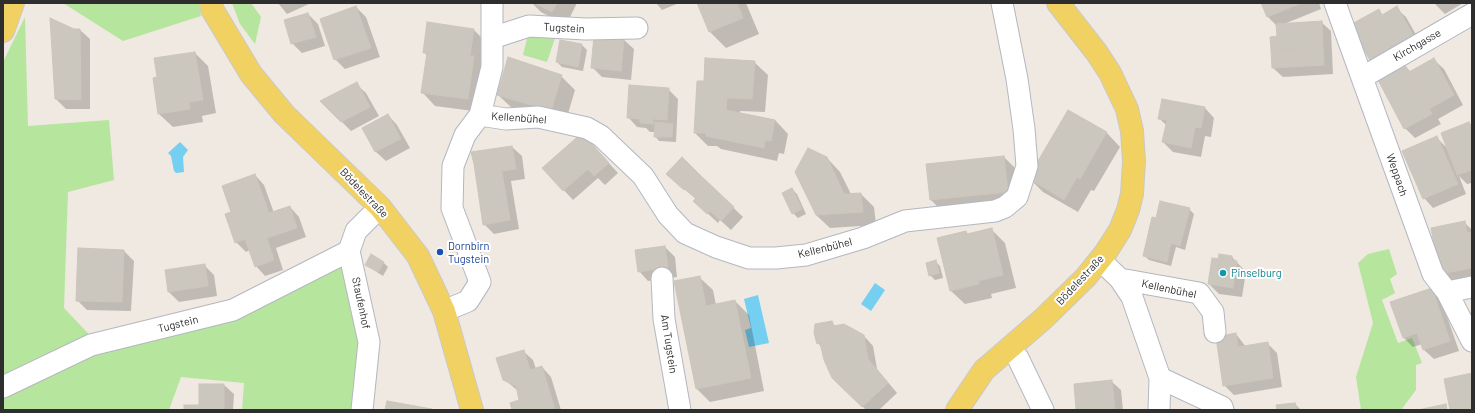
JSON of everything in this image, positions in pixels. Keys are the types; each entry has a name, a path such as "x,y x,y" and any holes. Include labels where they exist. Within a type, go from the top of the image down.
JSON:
{"main road":[{"path":"3,31 13,3"},
{"name":"Bödelestraße","path":"211,3 212,9 256,80 284,114 380,207 418,256 444,311 472,410"},
{"name":"Bödelestraße","path":"960,409 984,370 1071,292 1100,260 1120,230 1128,210 1134,174 1134,149 1127,109 1110,73 1097,53 1058,3"}],"street":[{"path":"444,311 468,301 480,282 452,208 453,166 465,135 480,115 492,67 492,3"},
{"name":"Kellenbühel","path":"480,115 506,119 538,117 587,128 602,136 643,176 668,215 685,233 716,247 749,258 776,258 806,255 863,238 905,221 995,211 1005,207 1017,196 1027,166 1024,129 1017,79 1002,3"},
{"name":"Weppach","path":"1335,3 1363,77 1424,253 1433,274 1447,292 1472,341"},
{"name":"Kirchgasse","path":"1363,77 1472,14"},
{"name":"Tugstein","path":"492,38 529,26 586,29 637,28"},
{"path":"349,251 356,231 380,207"},
{"name":"Tugstein","path":"3,386 91,345 233,310 349,251"},
{"name":"Staufenhof","path":"349,251 369,342 362,410"},
{"name":"Kellenbühel","path":"1100,260 1120,279 1132,297 1160,378 1159,410"},
{"name":"Am Tugstein","path":"662,278 664,319 680,410"},
{"name":"Kellenbühel","path":"1120,279 1199,293 1213,312 1215,332"},
{"path":"1447,292 1472,288"},
{"path":"1009,348 1018,358 1043,410"},
{"path":"1160,378 1222,407 1223,410"}],"green space":[{"path":"63,3 199,3 201,16 123,41"},
{"path":"232,3 251,3 261,17 255,44 240,24"},
{"path":"25,17 28,126 109,120 114,180 68,192 64,308 103,349 345,263 359,319 359,364 352,410 242,410 244,383 181,377 169,410 3,410 3,62"},
{"path":"528,35 556,35 547,62 523,55"},
{"path":"1389,249 1397,274 1390,279 1395,293 1382,300 1398,343 1412,338 1422,363 1416,365 1416,390 1401,410 1361,410 1356,377 1373,323 1358,263 1368,254"}],"water":[{"path":"180,142 188,150 183,157 184,172 176,173 174,171 171,156 168,153"},
{"path":"875,283 885,290 871,311 861,304"},
{"path":"758,295 769,343 749,347 745,330 751,328 744,299"}],"building":[{"path":"534,3 557,3 552,12"},
{"path":"697,3 737,3 743,18 709,32"},
{"path":"1261,3 1302,3 1267,17"},
{"path":"356,6 371,48 334,60 320,19"},
{"path":"1397,6 1414,37 1371,62 1350,25 1379,9 1382,15"},
{"path":"308,13 316,37 291,44 284,20"},
{"path":"50,18 74,29 80,29 81,100 55,99"},
{"path":"1322,21 1323,47 1271,50 1270,37 1277,36 1276,24"},
{"path":"427,22 474,29 470,56 474,56 468,99 421,93 427,53 423,53"},
{"path":"594,36 624,39 621,71 591,68"},
{"path":"560,40 582,44 578,67 556,62"},
{"path":"1323,47 1324,65 1272,68 1271,50"},
{"path":"195,52 203,100 189,102 190,109 158,114 153,78 157,77 154,58"},
{"path":"508,57 562,75 551,111 497,95"},
{"path":"705,58 755,61 752,99 727,98 726,110 775,120 771,141 765,140 764,148 706,136 706,133 694,133 697,81 704,81"},
{"path":"1434,58 1454,95 1429,109 1409,72"},
{"path":"1405,65 1432,114 1404,129 1378,80"},
{"path":"357,82 370,107 341,122 320,101"},
{"path":"629,85 669,88 667,120 653,119 653,124 640,123 640,119 627,118"},
{"path":"1162,99 1205,107 1201,128 1195,127 1191,148 1162,142 1167,120 1158,119"},
{"path":"1068,110 1107,132 1080,179 1077,177 1064,200 1028,178"},
{"path":"388,114 401,139 375,152 362,128"},
{"path":"655,122 673,124 672,137 654,137"},
{"path":"1469,122 1472,129 1472,170 1457,175 1441,133"},
{"path":"582,133 609,163 594,176 588,169 563,191 542,168"},
{"path":"1437,136 1458,184 1423,199 1402,151"},
{"path":"512,146 516,169 502,171 500,160 474,164 471,152"},
{"path":"808,148 827,157 844,194 861,193 863,212 816,215 795,172"},
{"path":"1004,156 1008,192 930,200 926,164"},
{"path":"682,157 699,174 684,190 666,174"},
{"path":"500,160 510,220 483,225 474,164"},
{"path":"255,174 269,213 290,206 297,228 267,238 274,260 255,267 245,239 235,243 225,214 231,212 222,186"},
{"path":"699,174 734,207 721,221 710,211 707,214 693,201 696,198 685,189"},
{"path":"792,188 802,209 792,214 782,193"},
{"path":"1160,201 1190,208 1180,246 1171,243 1167,262 1143,256 1152,217 1156,218"},
{"path":"1465,221 1467,233 1472,232 1472,268 1440,274 1431,228"},
{"path":"992,228 1003,275 978,281 979,284 950,291 937,238 966,231 967,234"},
{"path":"665,246 668,267 638,272 635,250"},
{"path":"78,248 124,250 122,302 76,301"},
{"path":"371,254 384,262 378,272 365,265"},
{"path":"1219,254 1232,256 1232,261 1218,259"},
{"name":"Pinselburg","path":"1212,258 1237,261 1233,288 1208,284"},
{"path":"936,260 939,273 929,276 926,263"},
{"path":"205,264 208,286 168,292 165,270"},
{"path":"700,276 706,306 735,300 751,378 696,389 674,281"},
{"path":"1432,288 1450,341 1423,350 1417,333 1403,338 1390,302"},
{"path":"832,321 834,326 844,324 864,335 868,359 888,383 862,407 832,378 824,360 820,343 817,344 814,333 815,324"},
{"path":"1236,333 1238,347 1268,342 1273,378 1223,386 1216,337"},
{"path":"524,350 530,370 542,366 555,410 512,410 510,403 519,400 516,386 503,380 496,358"},
{"path":"1472,373 1472,410 1450,410 1444,379"},
{"path":"1112,380 1115,410 1076,410 1074,384"},
{"path":"199,384 224,384 224,405 199,405"},
{"path":"387,401 432,409 432,410 385,410"},
{"path":"1295,403 1297,410 1277,410 1276,405"},
{"path":"1446,404 1447,410 1418,410"},
{"path":"184,405 224,405 224,410 184,410"}],"place":[{"name":"Dornbirn Tugstein","path":"440,252"},
{"name":"Pinselburg","path":"1223,273"}]}
